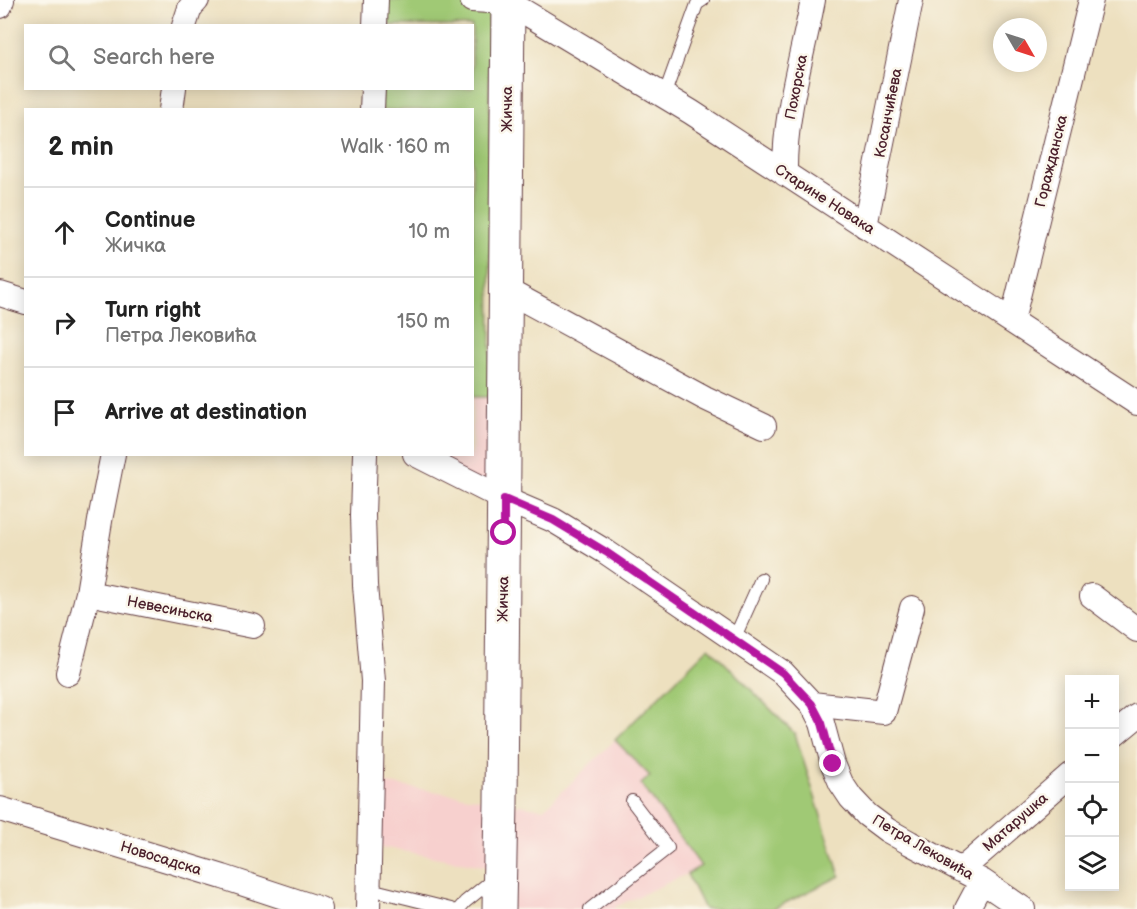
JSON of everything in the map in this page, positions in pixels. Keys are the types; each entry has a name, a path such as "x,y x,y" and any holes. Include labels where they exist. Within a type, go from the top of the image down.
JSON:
{"main road":[{"name":"Жичка","path":"499,909 508,1"}],"street":[{"path":"0,6 2,0"},
{"path":"185,24 190,8 197,0"},
{"path":"375,24 376,0"},
{"path":"472,0 508,1"},
{"name":"Похорска","path":"785,174 785,148 792,96 813,0"},
{"name":"Косанчићева","path":"865,226 911,0"},
{"name":"Горажданска","path":"1012,321 1091,0"},
{"name":"Старине Новака","path":"508,1 664,96 1137,403"},
{"path":"171,108 174,90"},
{"path":"372,108 373,90"},
{"path":"506,290 705,398 764,426"},
{"path":"0,294 24,301"},
{"path":"68,673 88,593 113,456"},
{"path":"365,456 364,585 373,681 369,899"},
{"name":"Петра Лековића","path":"419,456 504,499 553,520 606,552 783,673 812,704 822,723 833,764 841,783 867,815 887,830 971,875 1023,909"},
{"name":"Невесињска","path":"88,593 253,626"},
{"path":"1092,596 1137,630"},
{"path":"812,704 884,712 912,608"},
{"path":"1119,731 1137,716"},
{"name":"Матарушка","path":"971,875 1065,780"},
{"name":"Новосадска","path":"0,809 320,909"},
{"path":"967,909 971,875"}],"lane":[{"path":"664,96 696,4 703,0"},
{"path":"734,639 761,579"},
{"path":"590,909 668,848 632,801"},
{"path":"459,909 499,874"},
{"path":"369,899 451,909"}],"shaded area":[{"path":"474,397 491,397 492,493 417,456 474,456"},
{"path":"615,740 651,777 642,785 702,867 615,907 616,909 499,909 499,869 370,845 370,781 544,809"}],"green space":[{"path":"376,0 489,0 491,397 474,397 474,108 372,108 373,90 474,90 474,24 375,24"},
{"path":"709,647 795,734 840,876 773,909 704,909 687,874 701,866 641,784 650,776 615,740"}],"route":[{"path":"504,533 504,499 553,520 606,552 783,673 812,704 822,723 833,764"}]}
